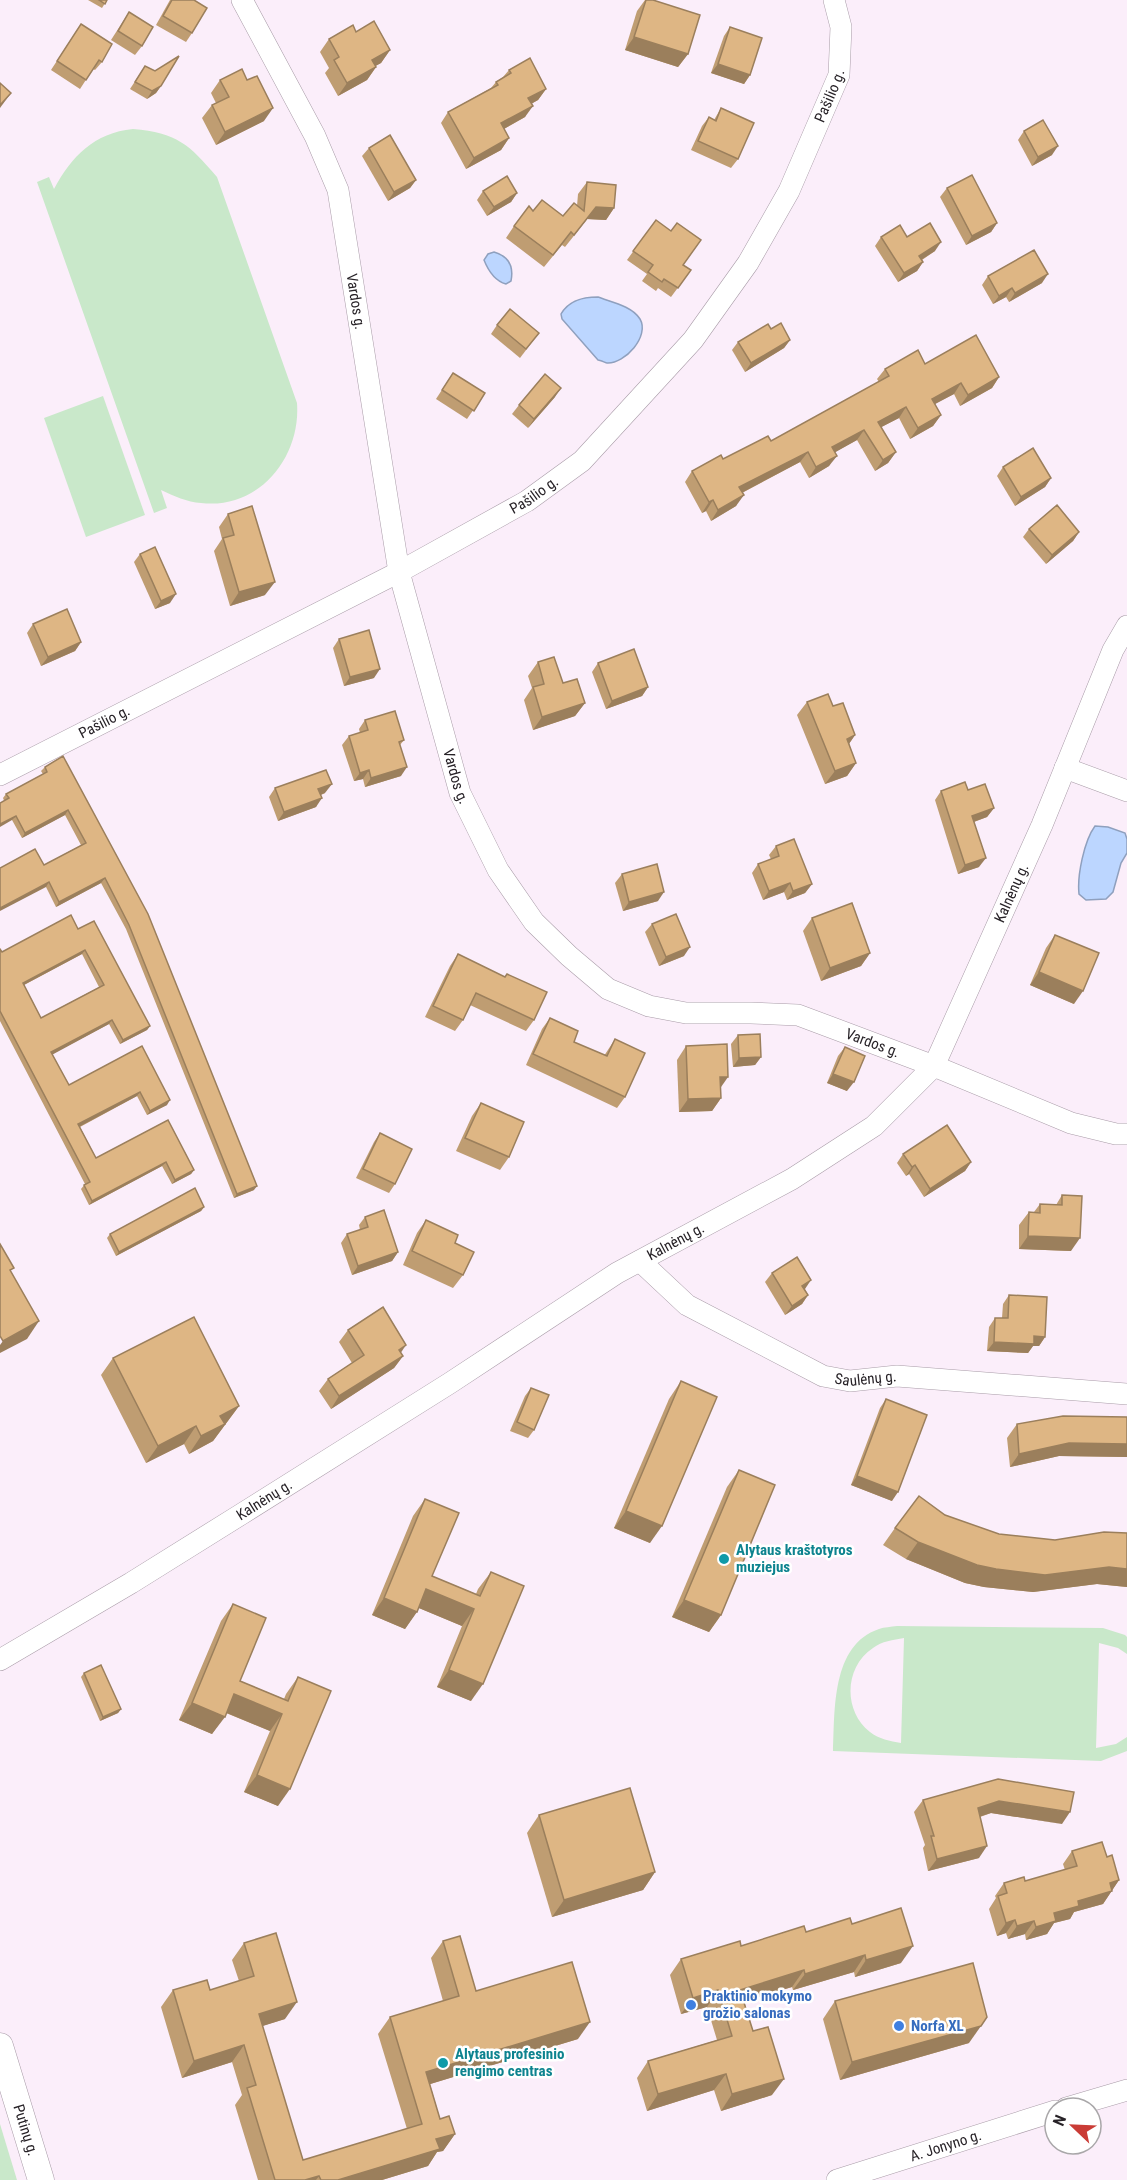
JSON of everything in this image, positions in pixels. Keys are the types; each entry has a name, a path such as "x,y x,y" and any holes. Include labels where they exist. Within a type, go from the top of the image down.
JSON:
{"main road":[{"name":"Putinų g.","path":"0,2046 41,2180"}],"street":[{"name":"Vardos g.","path":"242,0 315,136 338,190 399,572 460,793 498,870 534,922 608,989 649,1006 686,1013 798,1015 934,1066 1071,1123 1116,1134 1127,1134"},
{"name":"Pašilio g.","path":"0,775 399,572 527,501 582,461 693,339 748,263 789,191 839,75 841,27 834,0"},
{"name":"Kalnėnų g.","path":"0,1660 171,1558 450,1383 617,1274 792,1179 874,1126 934,1066 1042,825 1113,650 1127,626"},
{"path":"1065,768 1127,791"},
{"name":"Saulėnų g.","path":"640,1262 687,1305 823,1376 850,1381 897,1376 1127,1394"},
{"path":"1103,2097 1127,2090"},
{"name":"A. Jonyno g.","path":"837,2180 1043,2115"}],"green space":[{"path":"133,129 161,134 181,142 190,148 217,177 297,403 292,442 284,460 258,489 241,498 222,503 191,501 161,490 167,508 154,513 37,182 49,177 54,189 68,166 86,148 107,135"},
{"path":"103,396 145,515 86,537 44,418"},
{"path":"895,1626 1103,1628 1125,1635 1127,1654 1118,1648 1099,1643 1096,1748 1116,1744 1127,1737 1127,1751 1101,1761 833,1751 836,1699 844,1664 852,1649 863,1637 879,1629","holes":["904,1638 901,1743 877,1736 861,1723 851,1701 850,1689 856,1666 863,1656 880,1644"]},
{"path":"0,2124 17,2180 0,2180"}],"water":[{"path":"494,252 503,256 511,266 511,281 506,284 492,275 484,260 488,254"},
{"path":"598,297 632,311 640,319 642,326 642,333 634,348 614,362 607,363 598,360 562,319 561,314 572,302"},
{"path":"1095,826 1108,827 1125,833 1127,853 1121,863 1113,892 1106,899 1086,900 1079,894 1079,878 1085,849"}],"building":[{"path":"172,0 194,0 207,8 192,33 163,16"},
{"path":"646,0 653,0 700,15 688,54 634,37"},
{"path":"129,12 153,27 142,46 118,31"},
{"path":"374,21 390,50 372,60 376,67 347,83 334,60 339,57 329,39 353,25 356,32"},
{"path":"81,24 112,44 102,62 99,60 86,80 57,61"},
{"path":"730,27 762,38 750,75 718,64"},
{"path":"179,56 161,86 152,91 135,82 145,66 155,71"},
{"path":"530,58 546,89 528,98 533,106 501,123 509,138 474,158 448,112 498,85 496,82 511,73 509,70"},
{"path":"242,69 247,80 257,76 273,108 225,132 212,105 229,97 220,80"},
{"path":"0,83 11,93 0,105"},
{"path":"721,108 754,123 738,159 698,141 709,117 716,121"},
{"path":"1043,120 1058,146 1038,157 1024,131"},
{"path":"390,135 416,180 394,192 369,148"},
{"path":"972,175 997,223 972,236 947,188"},
{"path":"507,176 517,193 494,207 483,191"},
{"path":"587,182 616,185 614,208 596,207 574,235 571,232 553,255 514,226 529,206 533,211 542,200 563,216 574,203 584,211"},
{"path":"656,220 671,231 677,223 701,240 683,265 691,270 678,288 664,279 662,282 648,272 653,265 633,251"},
{"path":"930,223 941,242 919,256 923,262 904,273 881,237 900,225 907,237"},
{"path":"1034,250 1048,274 1015,293 1012,288 999,296 988,276"},
{"path":"510,309 539,333 526,349 497,325"},
{"path":"781,323 790,340 751,363 738,342 768,324 771,329"},
{"path":"976,335 999,377 968,395 961,383 932,399 941,415 918,428 906,407 878,422 896,452 883,460 864,430 832,447 837,456 816,467 808,452 739,487 744,495 718,510 713,500 709,502 692,471 721,455 723,459 768,436 771,441 889,376 885,369 918,350 925,364"},
{"path":"453,373 485,393 474,411 442,390"},
{"path":"545,374 561,388 534,419 519,405"},
{"path":"1033,448 1051,478 1021,497 1003,467"},
{"path":"1057,505 1079,532 1052,555 1029,529"},
{"path":"252,506 275,582 239,592 223,538 234,535 228,514"},
{"path":"155,547 176,594 161,601 140,554"},
{"path":"67,609 81,642 48,657 33,624"},
{"path":"369,630 380,669 350,677 339,639"},
{"path":"634,649 648,687 612,701 598,663"},
{"path":"554,657 563,683 577,679 585,703 542,717 533,687 544,684 538,662"},
{"path":"828,694 833,706 843,703 855,735 847,739 856,763 835,771 807,702"},
{"path":"395,711 404,740 399,742 407,767 371,778 369,770 360,773 349,736 368,730 365,720"},
{"path":"63,756 148,914 257,1186 237,1194 129,925 105,878 59,902 49,882 0,908 0,868 35,849 44,865 86,843 68,810 25,833 16,816 0,824 0,803 9,798 6,794 47,772 45,767"},
{"path":"326,770 332,784 318,789 322,798 284,812 275,788"},
{"path":"965,782 968,790 985,784 994,808 972,816 986,858 965,865 941,791"},
{"path":"794,839 812,884 793,891 790,883 769,891 758,864 779,856 776,846"},
{"path":"657,864 664,892 629,902 622,874"},
{"path":"852,903 870,953 830,968 812,918"},
{"path":"676,914 690,947 666,957 652,924"},
{"path":"71,915 78,929 94,921 150,1026 123,1040 112,1020 51,1052 69,1085 142,1046 170,1100 150,1111 140,1092 78,1124 96,1158 168,1120 194,1170 175,1180 166,1162 92,1201 84,1185 90,1182 0,1011 0,949 2,952","holes":["85,950 104,985 41,1018 23,983"]},
{"path":"1055,935 1099,953 1083,991 1039,972"},
{"path":"458,954 505,977 507,974 547,992 534,1020 476,993 463,1020 433,1006"},
{"path":"550,1018 578,1031 574,1042 607,1056 615,1039 645,1053 625,1097 533,1054"},
{"path":"760,1034 761,1057 739,1058 738,1035"},
{"path":"727,1044 728,1077 720,1077 721,1098 688,1099 686,1046"},
{"path":"845,1047 865,1056 854,1082 833,1074"},
{"path":"481,1103 524,1122 509,1157 465,1138"},
{"path":"947,1125 971,1162 930,1189 915,1165 912,1167 903,1154"},
{"path":"380,1133 412,1149 395,1184 363,1169"},
{"path":"195,1188 204,1207 119,1252 110,1234"},
{"path":"1062,1195 1082,1196 1080,1238 1028,1236 1029,1212 1040,1213 1040,1204 1062,1205"},
{"path":"384,1210 398,1252 358,1266 347,1234 368,1227 365,1217"},
{"path":"426,1220 458,1235 455,1243 474,1252 463,1275 412,1251"},
{"path":"0,1244 14,1268 10,1270 39,1321 3,1341 0,1336"},
{"path":"797,1257 811,1280 802,1286 808,1295 792,1306 772,1273"},
{"path":"1009,1295 1047,1297 1045,1337 1034,1336 1034,1344 994,1342 995,1318 1008,1318"},
{"path":"383,1307 406,1345 399,1350 403,1356 339,1396 328,1379 364,1355 348,1330"},
{"path":"194,1317 239,1406 220,1416 225,1424 201,1436 196,1426 158,1446 113,1358"},
{"path":"681,1381 717,1397 662,1526 626,1511"},
{"path":"531,1388 549,1395 534,1430 517,1422"},
{"path":"886,1399 927,1415 898,1492 857,1476"},
{"path":"1063,1416 1127,1417 1127,1444 1069,1443 1019,1454 1017,1424"},
{"path":"739,1470 775,1485 721,1615 684,1600"},
{"path":"919,1496 945,1515 999,1534 1055,1540 1104,1532 1127,1533 1127,1569 1109,1567 1045,1575 977,1565 918,1542 895,1528"},
{"path":"425,1499 459,1513 432,1576 480,1596 491,1572 524,1586 483,1684 449,1670 474,1609 426,1589 417,1612 384,1598"},
{"path":"233,1604 266,1618 240,1681 288,1701 298,1677 331,1691 290,1789 257,1775 282,1714 234,1694 225,1717 192,1703"},
{"path":"101,1665 121,1709 103,1717 84,1673"},
{"path":"998,1779 1074,1792 1070,1812 999,1801 978,1808 987,1846 937,1859 931,1836 934,1836 923,1800"},
{"path":"630,1788 655,1872 564,1900 539,1815"},
{"path":"1102,1842 1107,1857 1112,1855 1119,1880 1110,1883 1112,1891 1078,1901 1079,1906 1054,1913 1056,1921 1036,1927 1034,1921 1017,1926 1015,1920 1006,1923 998,1896 1007,1893 1004,1883 1024,1877 1025,1881 1077,1866 1072,1851"},
{"path":"901,1908 913,1946 866,1960 865,1955 805,1974 804,1970 740,1990 753,2031 768,2027 784,2079 732,2094 726,2074 658,2094 648,2061 732,2036 718,1990 693,1998 681,1959 740,1941 741,1946 804,1926 806,1932 850,1918 852,1924"},
{"name":"Alytaus profesinio rengimo centras","path":"276,1933 297,2002 259,2014 303,2160 422,2124 390,2017 459,1996 443,1941 460,1936 476,1991 572,1962 590,2022 426,2072 440,2119 449,2116 455,2134 436,2139 440,2149 338,2180 321,2180 319,2176 305,2180 275,2180 247,2088 256,2085 244,2045 194,2061 173,1990 207,1980 210,1990 254,1976 244,1943"},
{"name":"Norfa XL","path":"973,1963 987,2017 981,2026 852,2062 835,2001"}],"place":[{"name":"Alytaus kraštotyros muziejus","path":"724,1559"},
{"name":"Praktinio mokymo grožio salonas","path":"691,2005"},
{"name":"Norfa XL","path":"899,2026"},
{"name":"Alytaus profesinio rengimo centras","path":"443,2063"}]}
